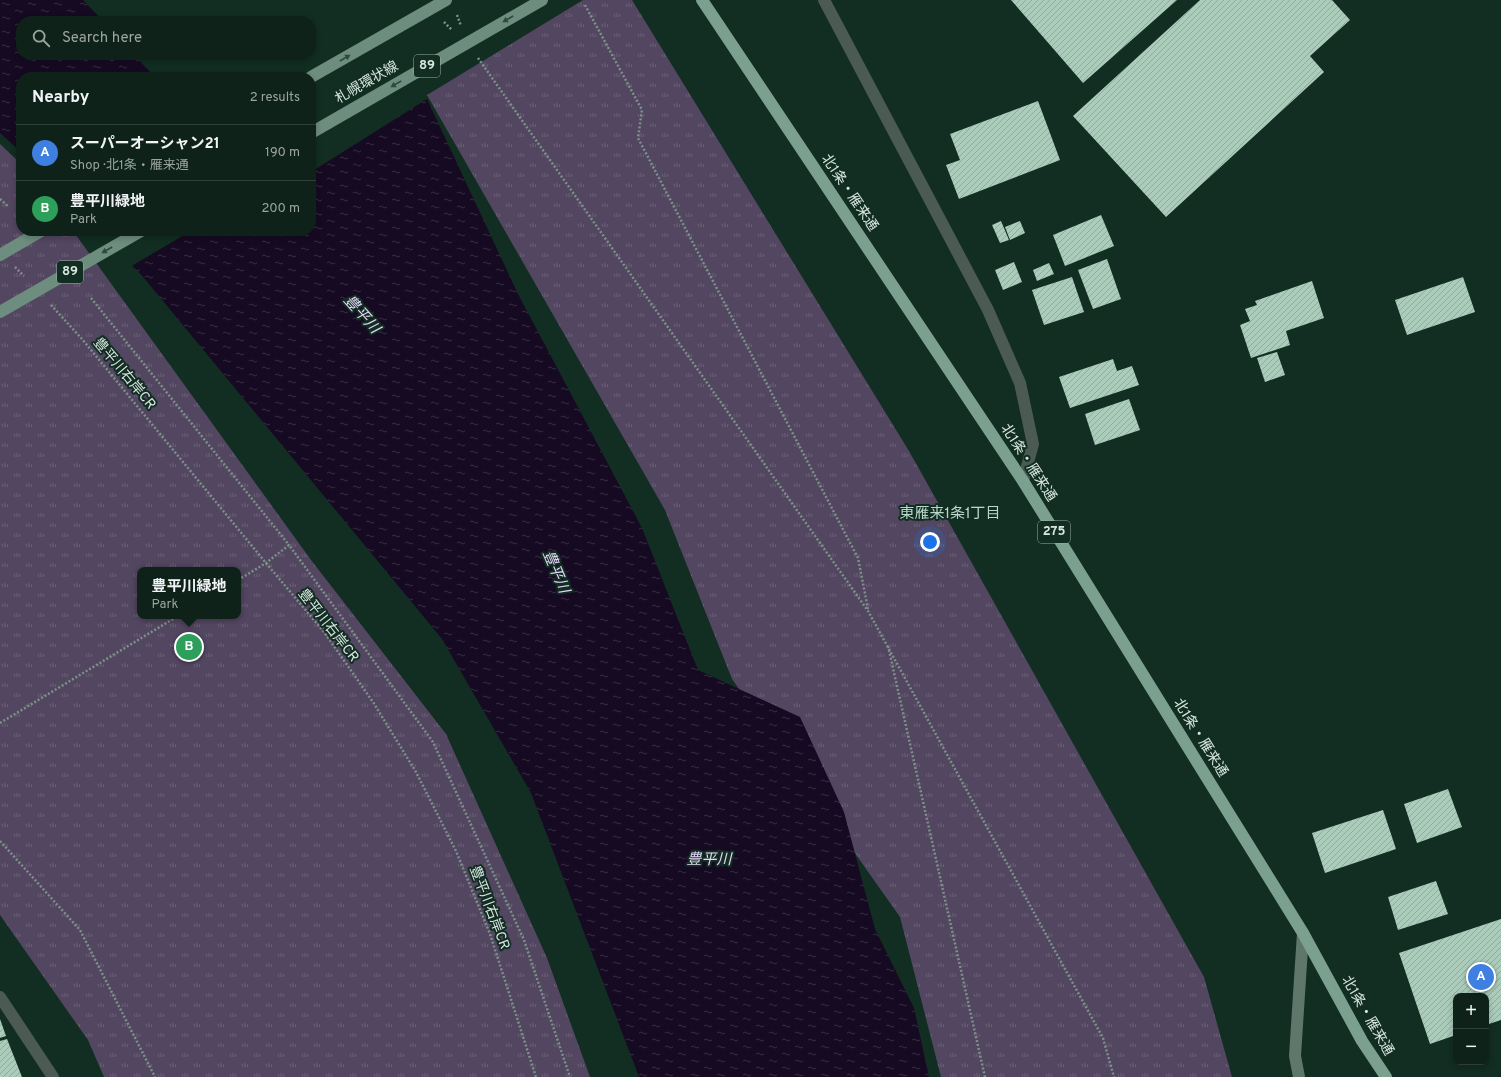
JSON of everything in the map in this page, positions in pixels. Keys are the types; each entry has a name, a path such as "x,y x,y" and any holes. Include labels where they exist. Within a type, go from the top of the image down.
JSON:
{"highway":[{"name":"北1条・雁来通","path":"702,0 1023,480 1303,933 1362,1041 1386,1077"}],"main road":[{"path":"316,74 446,0"},
{"name":"札幌環状線","path":"316,130 542,0"},
{"path":"5,258 34,236"},
{"name":"89","path":"0,312 132,236"}],"street":[{"path":"824,0 988,310 1020,383 1033,444 1023,480"},
{"path":"1299,1077 1295,1056 1303,933"},
{"path":"0,997 53,1077"}],"path":[{"path":"585,5 642,110 638,138 858,558 868,611"},
{"path":"456,13 463,32"},
{"path":"477,58 868,611 887,642 1102,1038 1114,1077"},
{"path":"0,199 9,207"},
{"path":"5,258 26,278"},
{"path":"91,298 289,545 434,742 524,940 570,1077"},
{"name":"豊平川右岸CR","path":"46,300 82,339 324,632 373,702 416,772 456,851 490,934 536,1077"},
{"path":"241,578 266,563 289,545"},
{"path":"0,723 173,619"},
{"path":"887,642 985,1077"},
{"path":"0,841 80,930 155,1077"}],"green space":[{"path":"583,0 632,0 909,451 1204,977 1232,1077 941,1077 900,917 732,679 665,510 427,95"},
{"path":"0,144 16,159 16,236 77,236 311,560 446,734 547,958 590,1077 104,1077 88,1040 0,915"}],"water":[{"path":"0,0 83,0 98,16 16,16 16,60 139,60 150,72 16,72 16,147 0,133"},
{"name":"豊平川","path":"427,99 518,294 642,528 698,670 800,717 844,812 875,929 914,1008 929,1077 639,1077 531,793 442,639 144,278 104,236 316,236 316,169"}],"pier":[{"path":"102,236 183,236 130,267"}],"building":[{"path":"1011,0 1177,0 1083,83"},
{"path":"1200,0 1332,0 1350,20 1310,56 1324,72 1166,217 1073,116"},
{"path":"1038,101 1060,160 959,199 946,165 960,160 950,134"},
{"path":"1101,215 1114,246 1065,266 1053,235"},
{"path":"1001,221 1009,240 1000,243 992,225"},
{"path":"1020,221 1025,233 1010,240 1005,227"},
{"path":"1107,259 1121,299 1093,309 1078,270"},
{"path":"1014,262 1022,282 1003,290 995,270"},
{"path":"1049,263 1054,274 1037,281 1033,270"},
{"path":"1072,277 1084,312 1044,325 1032,290"},
{"path":"1463,277 1475,312 1407,335 1395,300"},
{"path":"1312,281 1324,318 1286,331 1290,345 1251,358 1240,325 1250,321 1245,309 1257,305 1255,301"},
{"path":"1277,352 1285,375 1265,382 1257,358"},
{"path":"1113,359 1117,371 1132,366 1139,385 1070,408 1059,377"},
{"path":"1129,399 1140,430 1095,445 1085,414"},
{"path":"1448,789 1462,827 1417,843 1404,804"},
{"path":"1383,810 1396,849 1325,873 1312,833"},
{"path":"1436,881 1448,914 1398,930 1388,897"},
{"path":"1501,919 1501,1020 1489,1024 1489,993 1453,993 1453,1036 1430,1044 1399,953"},
{"path":"0,1019 6,1036 0,1038"},
{"path":"7,1039 22,1077 0,1077 0,1041"}],"place":[{"name":"豊平川緑地","path":"189,647"},
{"name":"スーパーオーシャン21","path":"1481,977"}],"district":[{"name":"東雁来1条1丁目","path":"950,514"}]}
